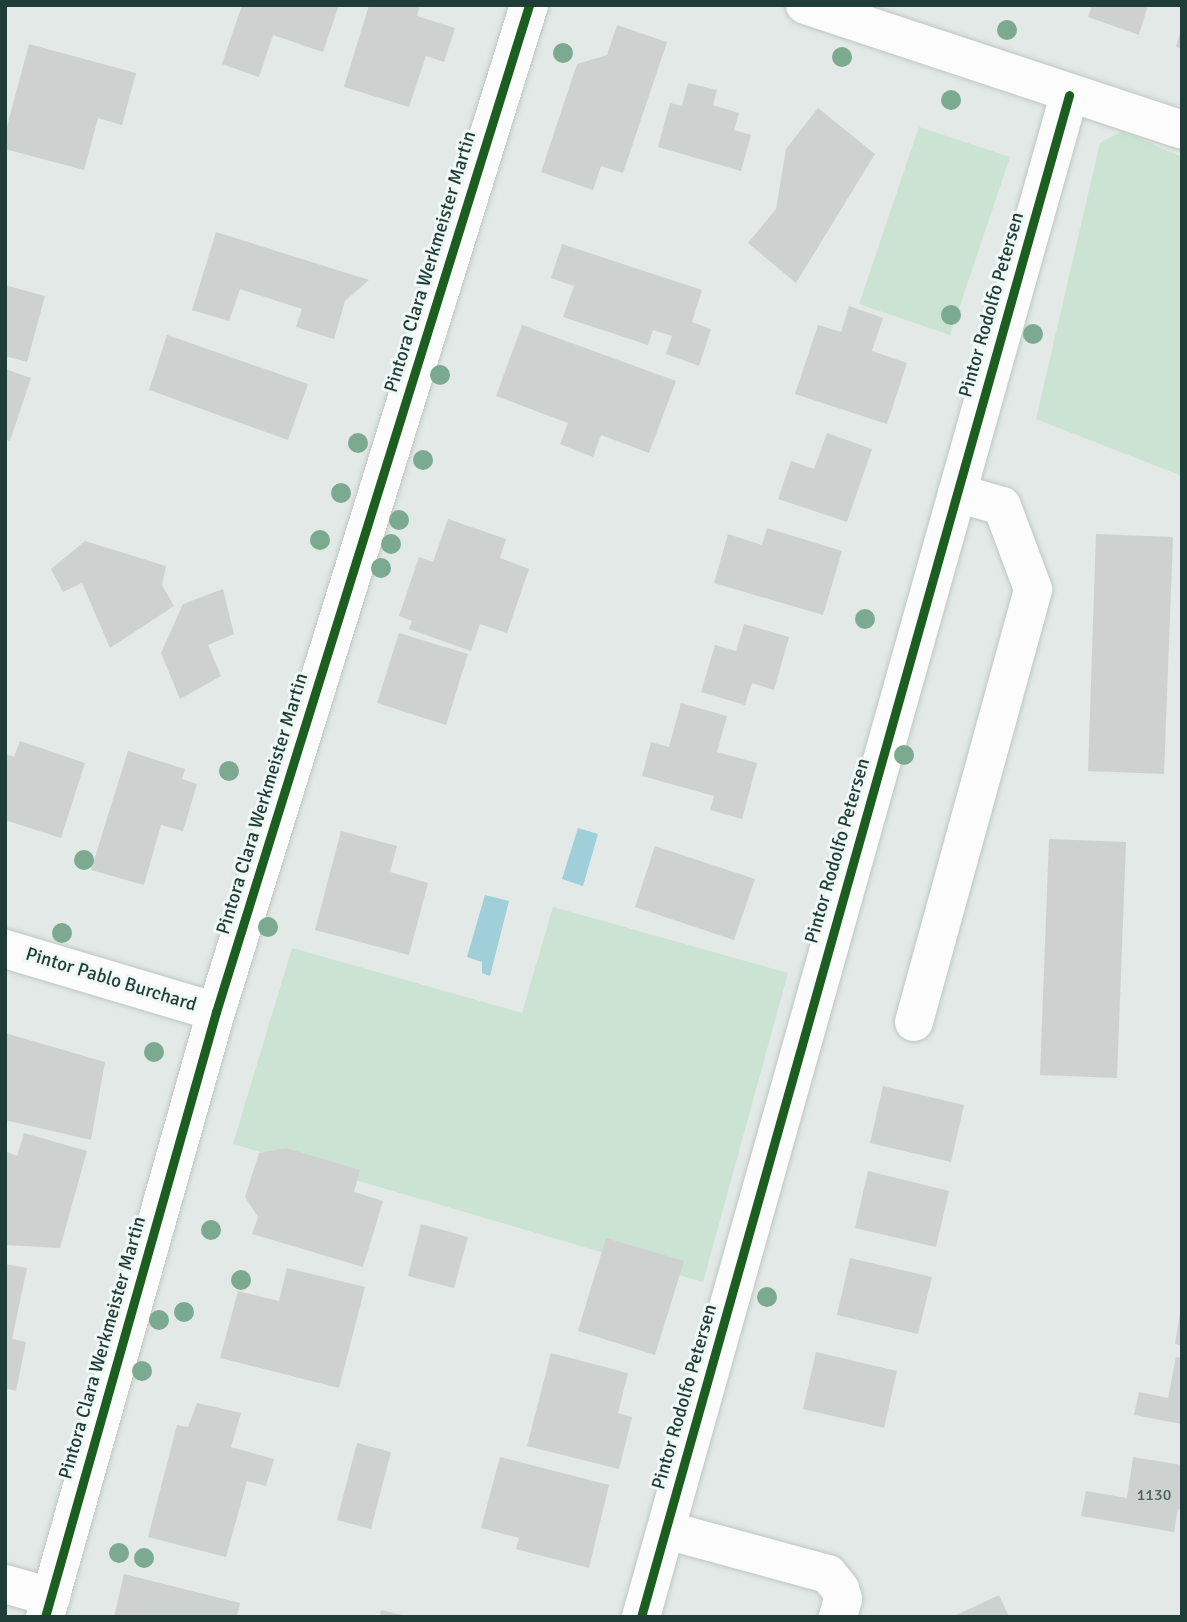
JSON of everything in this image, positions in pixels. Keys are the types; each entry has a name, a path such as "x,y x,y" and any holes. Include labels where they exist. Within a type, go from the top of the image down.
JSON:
{"street":[{"name":"Pintora Clara Werkmeister Martin","path":"48,1607 216,1012 529,5"},
{"path":"805,5 879,16 1069,95 1182,130"},
{"name":"Pintor Rodolfo Petersen","path":"641,1617 1069,95"},
{"path":"915,1021 1032,589 1002,506 957,492"},
{"name":"Pintor Pablo Burchard","path":"5,949 216,1012"},
{"path":"666,1530 828,1574 841,1589 843,1598 838,1617"},
{"path":"5,1584 48,1607"}],"green space":[{"path":"919,127 1010,157 950,335 859,304"},
{"path":"1122,131 1182,157 1182,476 1036,419 1100,143"},
{"path":"553,907 788,973 703,1282 233,1144 292,948 522,1013"}],"water":[{"path":"578,828 598,834 583,886 562,879"},
{"path":"485,895 509,901 490,976 482,973 482,962 467,957"}],"building":[{"path":"242,5 339,5 323,52 273,35 259,77 222,64"},
{"path":"369,5 420,5 417,16 455,28 444,62 426,56 409,107 344,87"},
{"path":"1092,5 1148,5 1139,35 1088,17"},
{"path":"617,25 667,42 623,173 601,166 593,190 541,172 577,64 607,55"},
{"path":"1182,30 1182,49 1176,47"},
{"path":"29,44 136,73 122,125 98,118 84,170 5,149 5,134"},
{"path":"688,83 717,90 713,105 739,113 734,130 751,135 741,171 658,147 670,103 682,106"},
{"path":"818,108 875,154 796,283 748,243 776,209 786,149"},
{"path":"216,232 369,280 345,301 334,339 296,327 302,309 240,289 229,321 192,310"},
{"path":"562,244 702,290 692,322 711,329 699,366 666,354 672,336 653,330 648,345 563,317 574,286 551,278"},
{"path":"5,285 45,296 27,362 5,356"},
{"path":"849,306 883,318 872,351 907,363 887,424 795,394 818,325 841,332"},
{"path":"522,325 676,381 649,453 601,435 593,457 560,444 568,423 496,396"},
{"path":"167,335 308,384 288,440 149,390"},
{"path":"5,369 31,378 10,441 5,439"},
{"path":"827,433 872,449 847,522 778,499 791,461 814,469"},
{"path":"448,519 506,539 500,558 529,569 507,633 480,624 471,651 409,629 412,621 399,616 419,557 433,562"},
{"path":"767,528 842,551 823,615 714,583 728,534 762,545"},
{"path":"1096,534 1173,537 1164,774 1088,771"},
{"path":"85,541 166,566 162,585 174,606 110,648 82,583 63,592 51,569"},
{"path":"223,589 234,634 208,645 221,676 180,699 161,653 183,604"},
{"path":"744,624 789,637 774,690 752,683 745,705 701,692 715,645 736,651"},
{"path":"399,633 468,654 446,725 377,703"},
{"path":"681,703 727,716 717,752 757,763 742,819 710,810 714,796 642,776 651,742 669,747"},
{"path":"20,741 85,763 61,838 5,820 5,754 14,757"},
{"path":"128,751 185,769 182,779 197,784 183,831 161,825 144,885 91,870"},
{"path":"341,831 397,846 390,872 428,883 409,955 315,930"},
{"path":"1049,839 1126,842 1117,1078 1040,1075"},
{"path":"655,846 755,879 734,940 635,907"},
{"path":"5,1033 105,1062 91,1140 5,1120"},
{"path":"883,1086 964,1105 951,1162 870,1143"},
{"path":"24,1133 87,1151 60,1248 5,1245 5,1151 17,1156"},
{"path":"286,1148 360,1170 354,1192 383,1201 363,1267 252,1234 258,1217 245,1197 259,1153"},
{"path":"868,1171 949,1191 936,1247 855,1228"},
{"path":"421,1224 468,1237 454,1288 408,1276"},
{"path":"606,1238 684,1261 655,1355 578,1331"},
{"path":"850,1258 932,1277 918,1334 837,1315"},
{"path":"5,1264 27,1268 12,1339 26,1342 16,1391 5,1388"},
{"path":"287,1268 365,1287 339,1388 220,1358 238,1291 279,1301"},
{"path":"1180,1313 1182,1314 1182,1346 1175,1344"},
{"path":"816,1352 897,1371 884,1428 803,1409"},
{"path":"551,1353 628,1373 618,1413 632,1417 619,1469 527,1446"},
{"path":"1176,1357 1182,1358 1182,1424 1134,1415 1139,1392 1168,1398"},
{"path":"197,1403 241,1413 231,1447 274,1459 266,1486 247,1481 226,1557 148,1537 177,1425 188,1427"},
{"path":"357,1443 391,1452 371,1529 337,1520"},
{"path":"500,1457 609,1485 589,1568 516,1549 519,1538 481,1528"},
{"path":"1133,1457 1182,1465 1182,1510 1178,1509 1174,1532 1081,1516 1086,1491 1127,1498"},
{"path":"124,1574 240,1603 237,1617 114,1617"},
{"path":"999,1595 1009,1617 952,1617"},
{"path":"381,1610 407,1616 407,1617 380,1617"}],"cycle path":[{"path":"45,1617 216,1012 529,5"},
{"path":"641,1617 1069,95"}]}
